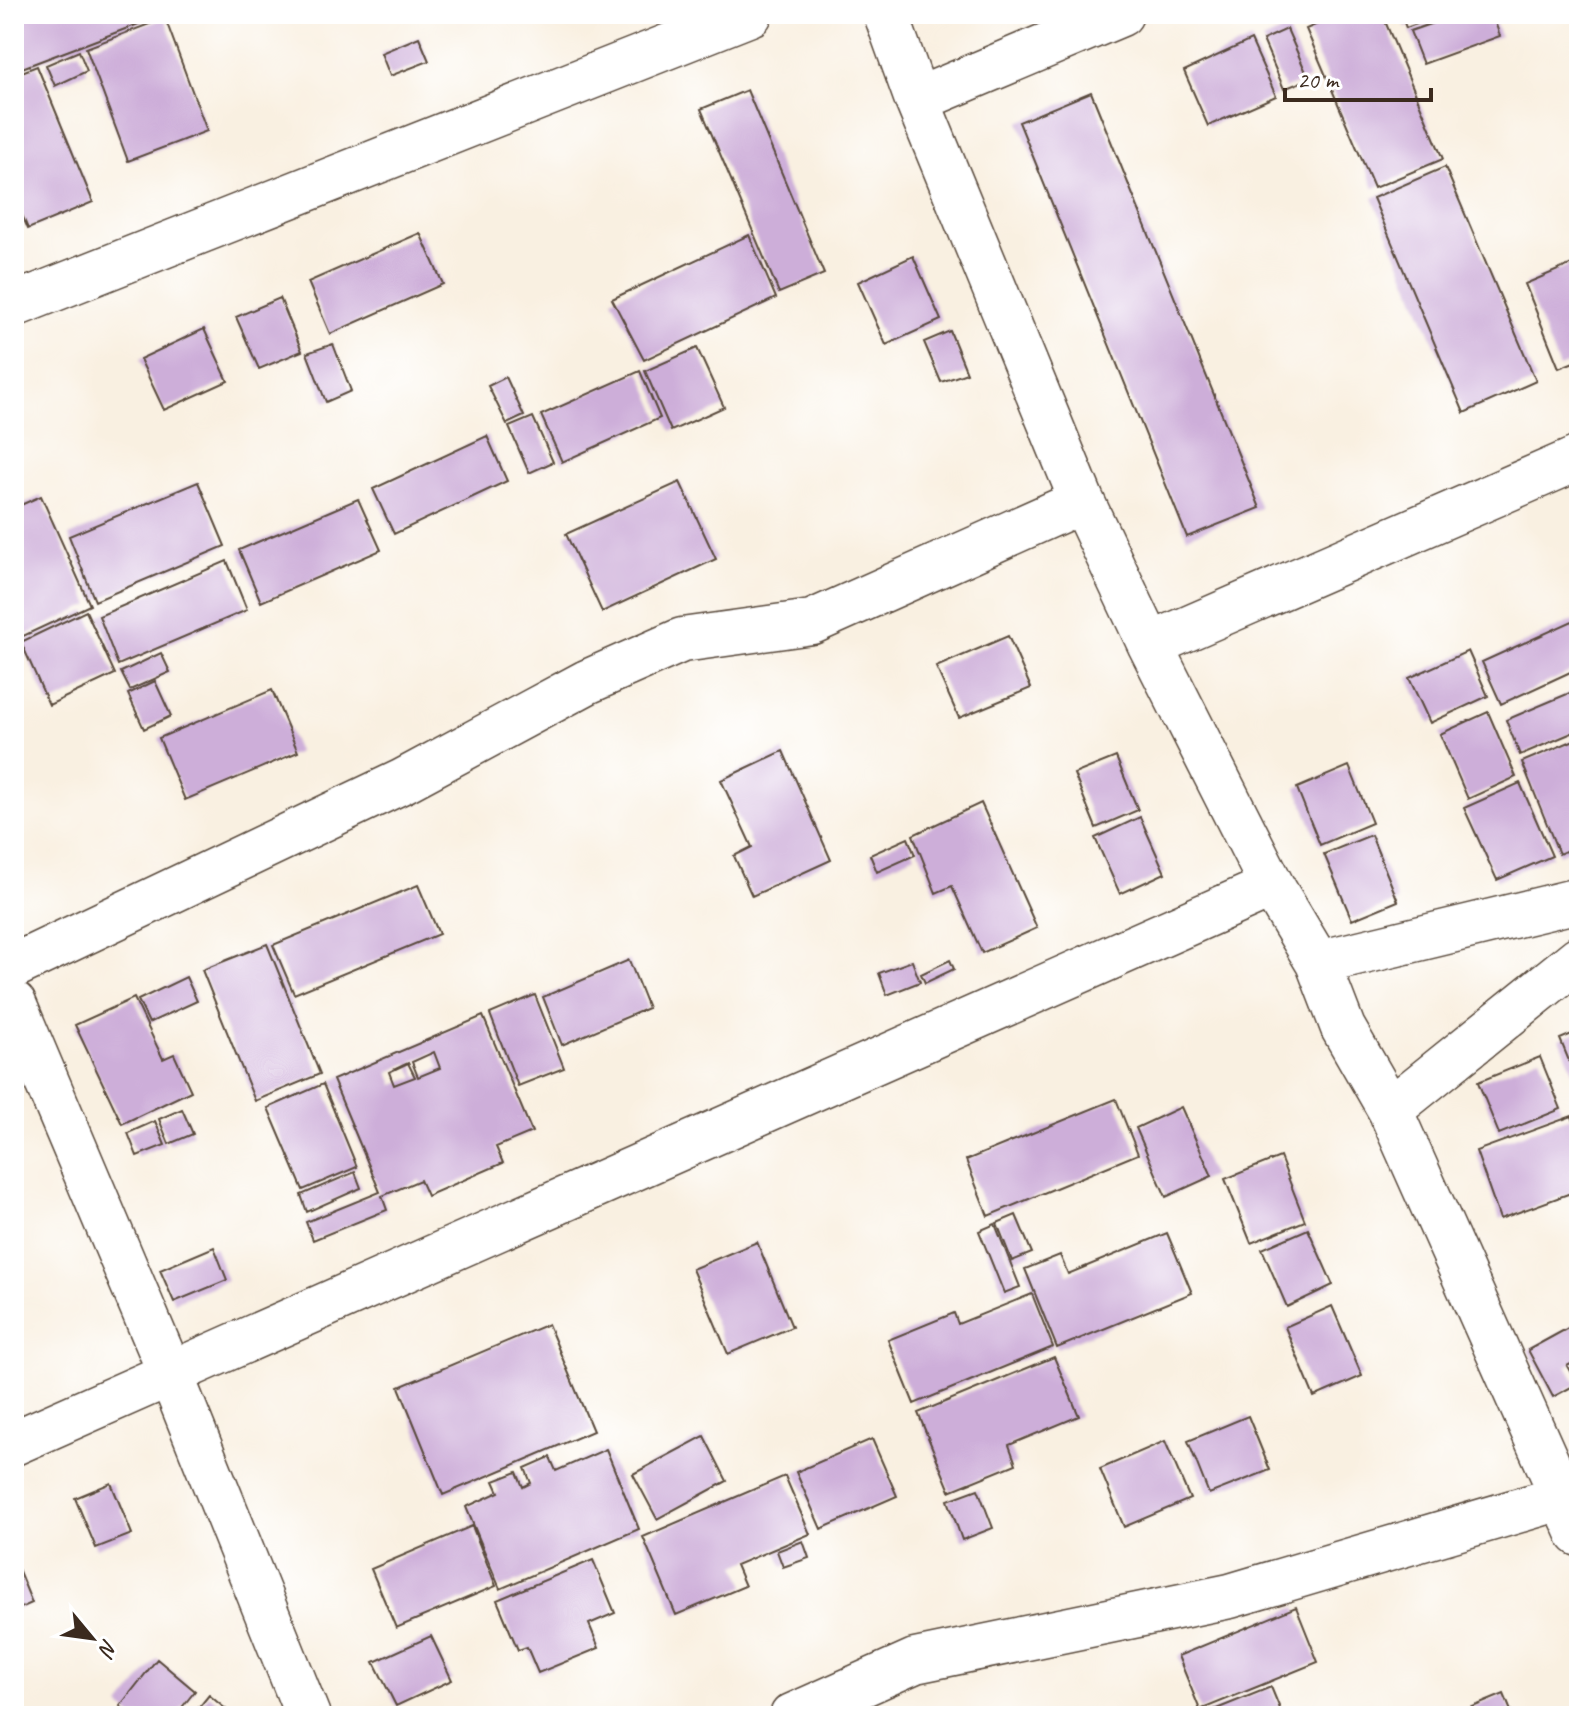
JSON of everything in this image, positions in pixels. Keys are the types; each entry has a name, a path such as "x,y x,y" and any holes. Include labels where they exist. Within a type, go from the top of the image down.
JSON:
{"street":[{"path":"14,305 750,14"},
{"path":"792,1716 915,1661 1230,1596 1572,1516 1390,1110 1343,1028 1318,963 1272,886 1150,645 1082,501 917,100 886,14"},
{"path":"917,100 1121,14"},
{"path":"1150,645 1579,458"},
{"path":"14,966 403,781 587,682 682,640 812,622 1082,501"},
{"path":"14,1443 1272,886"},
{"path":"1318,963 1579,900"},
{"path":"1390,1110 1579,958"},
{"path":"14,1004 171,1375 308,1716"}],"building":[{"path":"14,14 165,14 14,71"},
{"path":"1341,14 1382,14 1443,159 1374,188 1306,29"},
{"path":"1401,14 1444,14 1406,28"},
{"path":"1459,14 1492,14 1500,36 1423,64 1410,31"},
{"path":"165,18 207,131 128,161 86,48"},
{"path":"1287,29 1309,79 1284,89 1263,40"},
{"path":"419,37 429,61 390,76 381,53"},
{"path":"1251,40 1276,96 1208,126 1184,71"},
{"path":"79,51 87,71 55,86 46,65"},
{"path":"37,66 93,202 28,229 14,196 14,75"},
{"path":"747,90 824,274 779,293 701,109"},
{"path":"1091,92 1260,508 1187,537 1019,122"},
{"path":"1445,167 1536,381 1464,413 1373,198"},
{"path":"420,233 443,284 330,334 308,282"},
{"path":"749,235 776,298 644,360 612,299"},
{"path":"913,256 941,320 886,345 858,282"},
{"path":"1579,261 1579,360 1559,368 1525,284"},
{"path":"280,298 302,351 259,369 236,317"},
{"path":"204,329 228,381 164,410 140,359"},
{"path":"950,331 967,373 941,382 924,342"},
{"path":"333,344 351,391 326,402 307,353"},
{"path":"697,348 724,407 671,431 645,371"},
{"path":"640,371 660,418 562,462 541,415"},
{"path":"506,377 524,416 507,424 488,386"},
{"path":"533,417 553,462 529,473 509,427"},
{"path":"487,436 507,481 394,534 373,489"},
{"path":"198,482 225,546 95,601 69,536"},
{"path":"680,482 716,559 602,612 566,534"},
{"path":"41,496 90,605 19,638 14,628 14,508"},
{"path":"358,499 381,550 261,602 239,550"},
{"path":"227,561 247,610 118,665 99,616"},
{"path":"86,611 115,674 49,705 21,642"},
{"path":"1579,618 1579,668 1501,704 1482,662"},
{"path":"1008,636 1031,688 959,718 936,667"},
{"path":"1468,651 1488,696 1430,723 1409,678"},
{"path":"161,653 170,672 130,690 121,672"},
{"path":"155,681 171,716 144,729 128,694"},
{"path":"1579,689 1579,730 1520,755 1506,720"},
{"path":"272,690 298,752 185,800 159,738"},
{"path":"1488,712 1516,777 1468,799 1440,734"},
{"path":"1579,738 1579,845 1559,854 1522,762"},
{"path":"783,751 831,860 752,896 734,856 752,847 721,780"},
{"path":"1116,757 1138,810 1096,828 1074,774"},
{"path":"1349,766 1372,823 1320,845 1297,788"},
{"path":"1520,783 1552,856 1497,880 1464,808"},
{"path":"981,803 1037,928 982,953 952,886 936,893 913,835"},
{"path":"1140,817 1165,873 1120,894 1095,838"},
{"path":"1371,835 1398,901 1352,920 1324,854"},
{"path":"908,838 915,855 877,872 870,855"},
{"path":"418,885 439,934 294,994 273,945"},
{"path":"267,944 320,1074 255,1101 202,970"},
{"path":"629,960 648,1008 562,1045 543,997"},
{"path":"950,960 954,969 925,983 921,974"},
{"path":"912,961 920,982 887,995 879,973"},
{"path":"186,977 197,1001 149,1023 138,1000"},
{"path":"535,995 564,1068 518,1086 490,1014"},
{"path":"134,998 163,1059 174,1054 191,1091 122,1124 75,1025"},
{"path":"483,1016 532,1132 496,1147 503,1163 427,1196 420,1180 382,1196 387,1210 313,1240 306,1222 380,1192 333,1080","holes":["434,1052 440,1068 418,1077 412,1062","408,1063 415,1077 394,1085 389,1072"]},
{"path":"1579,1031 1579,1085 1560,1039"},
{"path":"1540,1057 1561,1109 1499,1134 1478,1082"},
{"path":"323,1084 357,1167 303,1190 268,1108"},
{"path":"1116,1099 1138,1154 988,1216 966,1160"},
{"path":"1181,1107 1212,1176 1166,1197 1136,1128"},
{"path":"182,1109 193,1134 169,1144 159,1119"},
{"path":"1572,1116 1579,1136 1579,1190 1500,1219 1476,1151"},
{"path":"155,1121 165,1145 137,1156 128,1133"},
{"path":"1280,1157 1305,1221 1251,1243 1225,1179"},
{"path":"355,1172 361,1188 307,1212 301,1195"},
{"path":"1016,1215 1032,1253 1012,1261 997,1223"},
{"path":"995,1224 1020,1287 1004,1293 979,1231"},
{"path":"1308,1229 1333,1285 1287,1307 1262,1249"},
{"path":"1167,1233 1192,1293 1057,1348 1025,1269 1060,1255 1068,1274"},
{"path":"757,1242 792,1327 728,1354 692,1269"},
{"path":"214,1247 227,1280 174,1302 160,1270"},
{"path":"1032,1294 1053,1347 914,1404 888,1340 954,1313 958,1324"},
{"path":"1332,1306 1362,1376 1314,1397 1285,1327"},
{"path":"1579,1322 1579,1360 1567,1366 1577,1384 1553,1397 1528,1350"},
{"path":"548,1324 593,1431 443,1495 399,1387"},
{"path":"1054,1357 1079,1416 1009,1445 1016,1464 950,1491 918,1413"},
{"path":"1248,1416 1270,1470 1209,1494 1188,1441"},
{"path":"704,1436 727,1481 657,1519 633,1474"},
{"path":"872,1439 897,1496 821,1529 796,1472"},
{"path":"1165,1441 1190,1499 1124,1527 1100,1469"},
{"path":"606,1449 639,1529 500,1589 466,1507 499,1492 494,1481 517,1472 523,1487 531,1483 525,1468 550,1457 556,1471"},
{"path":"785,1476 810,1534 736,1565 745,1586 676,1615 643,1537"},
{"path":"111,1483 132,1534 96,1548 75,1498"},
{"path":"978,1489 993,1528 962,1540 948,1500"},
{"path":"472,1526 496,1586 396,1628 371,1569"},
{"path":"803,1541 809,1558 783,1567 777,1551"},
{"path":"14,1559 32,1603 14,1611"},
{"path":"593,1560 615,1613 589,1624 599,1648 538,1673 527,1647 518,1650 497,1600"},
{"path":"1296,1607 1318,1662 1200,1710 1178,1656"},
{"path":"431,1636 452,1680 396,1706 374,1662"},
{"path":"157,1659 195,1691 175,1716 132,1716 120,1706"},
{"path":"1271,1687 1283,1716 1199,1716"},
{"path":"1504,1694 1513,1716 1451,1716"},
{"path":"209,1695 234,1716 192,1716"}]}
